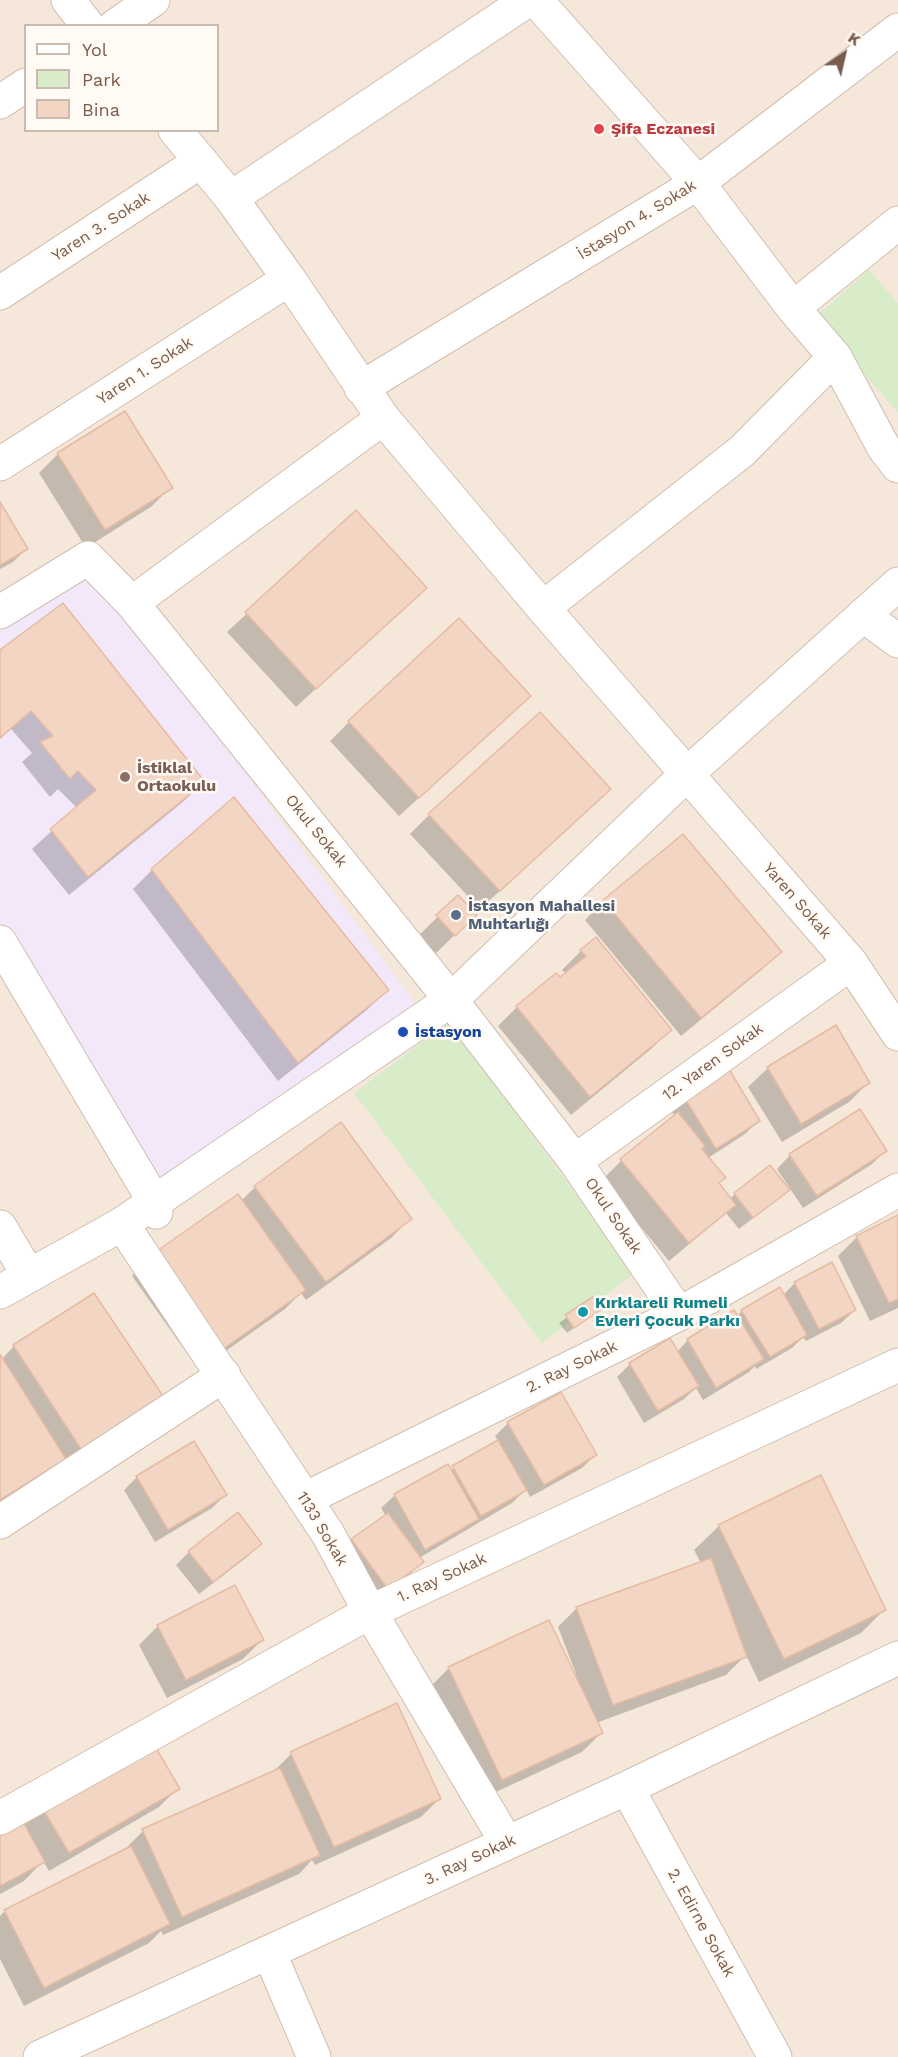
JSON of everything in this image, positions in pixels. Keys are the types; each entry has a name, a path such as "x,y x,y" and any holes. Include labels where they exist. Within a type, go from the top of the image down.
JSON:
{"street":[{"path":"68,0 86,24"},
{"path":"118,24 153,0"},
{"path":"231,198 528,0"},
{"path":"536,0 698,183 793,308 835,357 884,448 898,466"},
{"name":"İstasyon 4. Sokak","path":"361,388 698,183 898,30"},
{"path":"0,102 24,86"},
{"name":"Yaren Sokak","path":"178,132 231,198 383,418 543,608 851,963 898,1034"},
{"name":"Yaren 3. Sokak","path":"0,293 201,161"},
{"path":"793,308 898,222"},
{"name":"Yaren 1. Sokak","path":"0,464 289,279"},
{"path":"543,608 742,451 835,357"},
{"path":"132,603 383,418"},
{"name":"Okul Sokak","path":"0,612 88,558 132,603 451,999 575,1161 679,1314"},
{"path":"0,1292 155,1207 451,999 687,774 898,584"},
{"path":"863,615 898,641"},
{"path":"0,942 155,1207"},
{"name":"12. Yaren Sokak","path":"575,1161 851,963"},
{"name":"2. Ray Sokak","path":"305,1499 679,1314 898,1190"},
{"name":"1133 Sokak","path":"122,1224 328,1534 370,1612 507,1843"},
{"path":"0,1227 29,1276"},
{"name":"1. Ray Sokak","path":"0,1818 370,1612 898,1365"},
{"path":"0,1522 224,1375"},
{"name":"3. Ray Sokak","path":"40,2057 627,1788 898,1658"},
{"name":"2. Edirne Sokak","path":"627,1788 775,2057"},
{"path":"269,1952 314,2057"}],"shaded area":[{"path":"0,0 898,0 898,2057 0,2057"},
{"name":"İstiklal Ortaokulu","path":"88,558 425,1017 154,1201 0,942 0,612"}],"green space":[{"path":"869,270 898,303 898,413 815,317"},
{"path":"448,1023 635,1273 542,1343 354,1093"}],"building":[{"path":"125,411 173,488 105,530 57,453"},
{"path":"0,502 28,549 0,565"},
{"path":"356,510 427,588 316,689 245,612"},
{"path":"63,603 205,782 88,877 50,829 96,790 78,771 70,779 40,742 53,736 31,711 0,738 0,650"},
{"path":"459,618 531,696 419,798 348,721"},
{"path":"540,712 611,789 500,891 428,814"},
{"path":"234,797 389,990 298,1063 151,869"},
{"path":"683,834 782,952 701,1018 603,900"},
{"name":"İstasyon Mahallesi Muhtarlığı","path":"458,895 477,915 455,936 436,915"},
{"path":"596,937 672,1030 590,1097 516,1006 556,973 560,977 586,956 580,950"},
{"path":"836,1025 870,1083 801,1124 767,1067"},
{"path":"729,1069 760,1121 716,1149 684,1097"},
{"path":"860,1109 887,1151 817,1196 789,1154"},
{"path":"678,1112 705,1146 702,1149 726,1178 719,1183 736,1205 689,1243 620,1159"},
{"path":"341,1122 412,1219 326,1282 254,1186"},
{"path":"770,1165 790,1190 753,1218 734,1193"},
{"path":"238,1194 306,1290 219,1352 150,1256"},
{"path":"898,1215 898,1299 889,1303 856,1236"},
{"path":"832,1262 856,1310 819,1329 794,1282"},
{"path":"780,1287 807,1335 770,1357 741,1310"},
{"path":"94,1293 165,1399 83,1452 13,1345"},
{"name":"Kırklareli Rumeli Evleri Çocuk Parkı","path":"593,1297 602,1309 574,1328 565,1315"},
{"path":"734,1310 764,1359 716,1388 687,1339"},
{"path":"670,1338 699,1386 658,1411 629,1363"},
{"path":"0,1354 66,1459 0,1500"},
{"path":"561,1392 597,1455 544,1485 507,1422"},
{"path":"498,1440 527,1490 481,1516 452,1466"},
{"path":"194,1441 227,1495 168,1530 136,1476"},
{"path":"448,1464 479,1519 425,1550 394,1494"},
{"path":"821,1475 886,1610 784,1659 718,1525"},
{"path":"238,1512 262,1544 213,1582 188,1551"},
{"path":"388,1513 424,1562 388,1589 351,1539"},
{"path":"711,1558 747,1657 613,1705 576,1607"},
{"path":"235,1585 264,1640 186,1680 157,1625"},
{"path":"549,1620 603,1733 502,1780 448,1667"},
{"path":"397,1703 441,1799 334,1847 290,1752"},
{"path":"152,1741 180,1789 69,1853 41,1806"},
{"path":"280,1768 320,1855 182,1917 142,1829"},
{"path":"16,1809 45,1862 0,1886 0,1818"},
{"path":"131,1846 170,1924 44,1988 4,1910"}],"place":[{"name":"Şifa Eczanesi","path":"599,129"},
{"name":"İstiklal Ortaokulu","path":"125,777"},
{"name":"İstasyon Mahallesi Muhtarlığı","path":"456,915"},
{"name":"İstasyon","path":"403,1032"},
{"name":"Kırklareli Rumeli Evleri Çocuk Parkı","path":"583,1312"}]}
